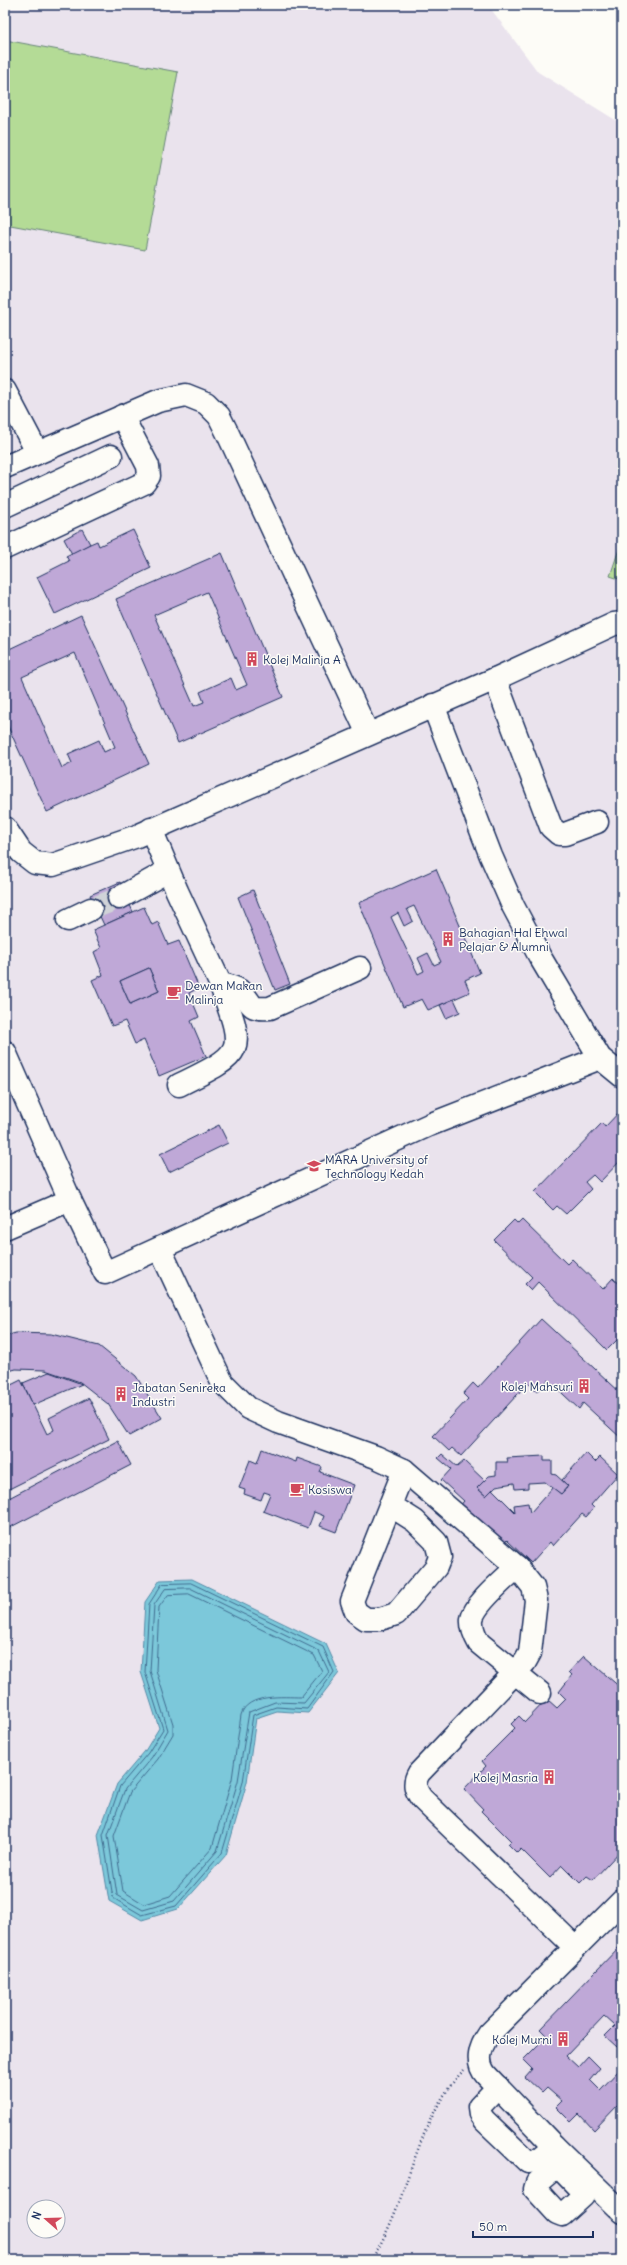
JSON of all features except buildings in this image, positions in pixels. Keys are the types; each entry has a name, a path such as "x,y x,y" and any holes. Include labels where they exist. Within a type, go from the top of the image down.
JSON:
{"street":[{"path":"5,392 37,452"},
{"path":"5,468 37,452 158,401 186,395 206,403 219,416 368,734"},
{"path":"5,548 144,483 148,476 148,466 122,416"},
{"path":"5,506 111,456"},
{"path":"5,828 21,852 35,863 53,865 151,830 614,624 622,623"},
{"path":"495,678 551,827 559,834 565,834 597,822"},
{"path":"433,705 491,856 513,906 540,957 600,1058 622,1076"},
{"path":"151,830 168,871 220,983 237,1034 234,1052 217,1066 179,1084"},
{"path":"119,898 168,871"},
{"path":"68,920 91,909"},
{"path":"220,983 240,991 249,1004 256,1008 270,1008 360,968"},
{"path":"5,1052 70,1200 106,1273 429,1125 600,1058"},
{"path":"5,1228 70,1200"},
{"path":"160,1249 222,1382 248,1408 278,1422 376,1457 404,1470 517,1567 533,1587 536,1600 530,1653 525,1662 419,1773 415,1784 416,1791 422,1799 575,1947"},
{"path":"390,1505 415,1521 436,1542 440,1557 430,1576 396,1614 380,1619 366,1619 356,1612 352,1600 390,1505 404,1470"},
{"path":"517,1567 478,1606 472,1619 473,1633 480,1643 540,1693"},
{"path":"622,1901 490,2034 481,2050 480,2057 482,2070 554,2146 573,2172 622,2212"},
{"path":"498,2087 479,2107 484,2120 528,2162 536,2161 554,2146"},
{"path":"545,2200 573,2172"}],"path":[{"path":"371,2260 388,2230 437,2104 449,2085 480,2057"}],"shaded area":[{"name":"MARA University of Technology Kedah","path":"5,5 488,5 538,72 622,124 622,2260 5,2260"}],"green space":[{"path":"5,40 178,72 145,250 5,224"},
{"path":"620,546 622,547 622,580 610,576"}],"water":[{"path":"192,1579 326,1644 339,1673 308,1713 277,1711 256,1718 247,1782 226,1855 178,1909 142,1920 109,1901 98,1835 117,1784 145,1751 159,1728 141,1672 145,1602 160,1580"}],"tunnel":[{"path":"91,909 119,898"}],"place":[{"name":"Kolej Malinja A","path":"252,659"},
{"name":"Bahagian Hal Ehwal Pelajar & Alumni","path":"448,939"},
{"name":"Dewan Makan Malinja","path":"174,992"},
{"name":"MARA University of Technology Kedah","path":"314,1166"},
{"name":"Kolej Mahsuri","path":"584,1386"},
{"name":"Jabatan Senireka Industri","path":"121,1394"},
{"name":"Kosiswa","path":"297,1489"},
{"name":"Kolej Masria","path":"549,1777"},
{"name":"Kolej Murni","path":"563,2039"}]}
